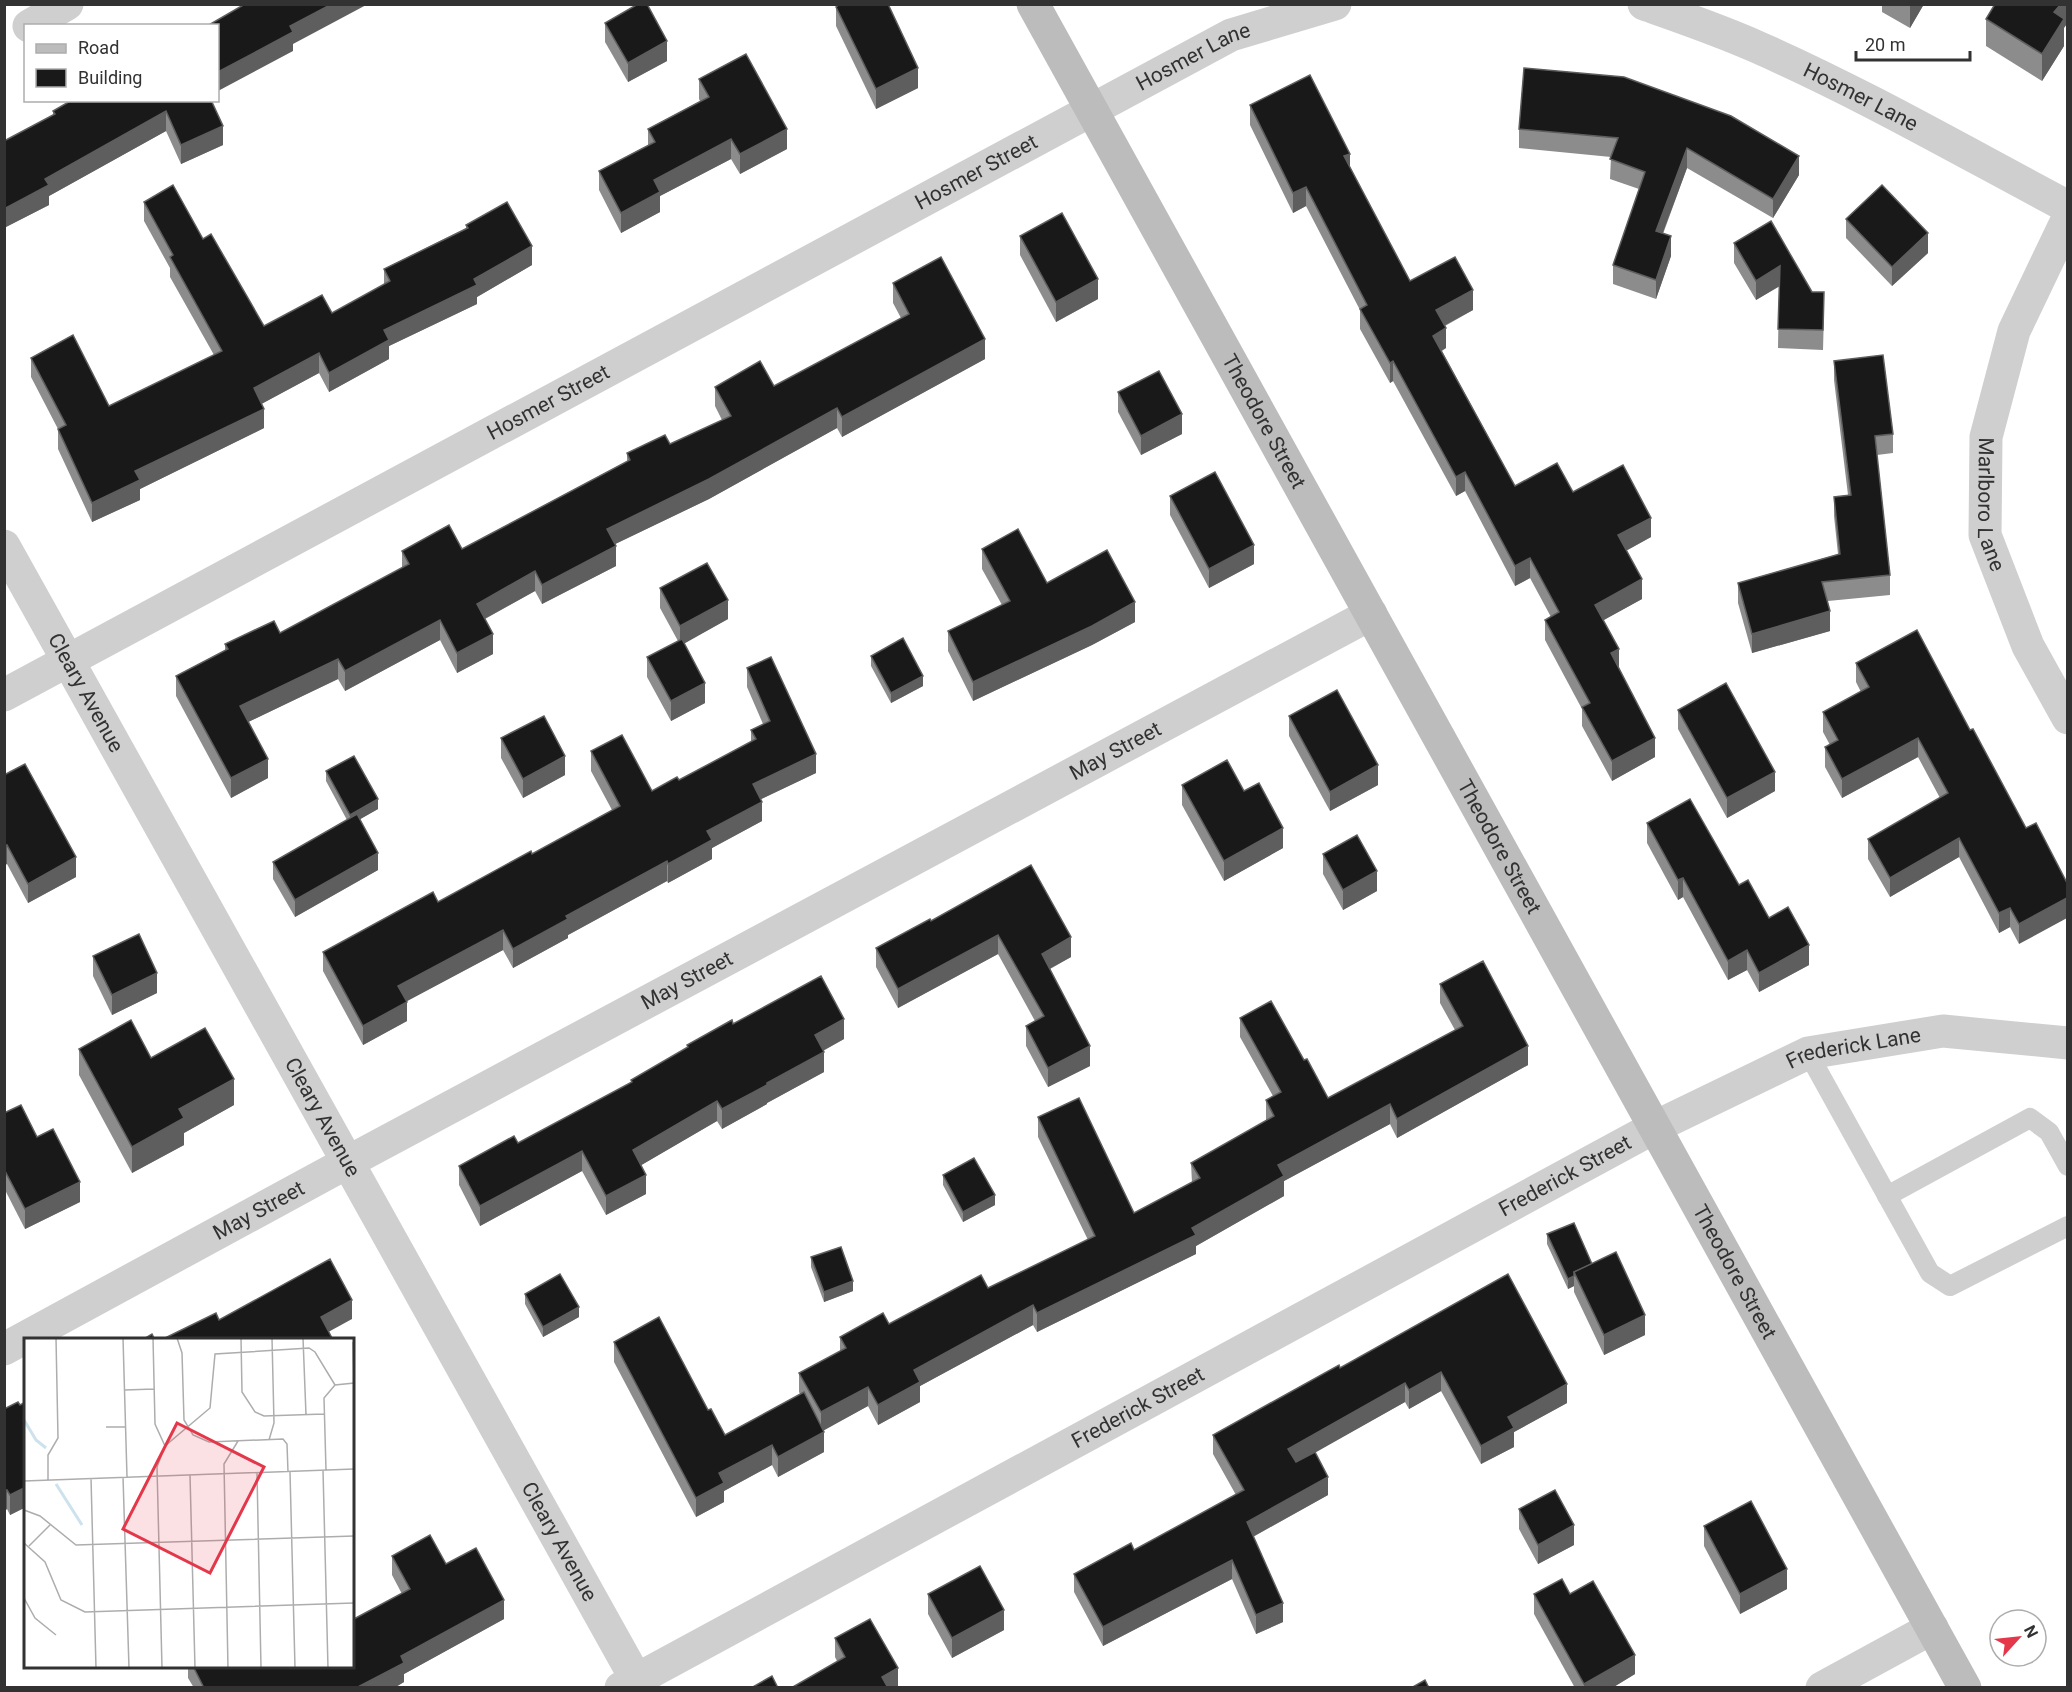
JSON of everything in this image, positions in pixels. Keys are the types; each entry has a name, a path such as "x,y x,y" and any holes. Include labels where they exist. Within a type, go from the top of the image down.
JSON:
{"main road":[{"name":"Theodore Street","path":"1033,4 1965,1688"}],"street":[{"path":"32,24 67,4"},
{"name":"Hosmer Lane","path":"1092,110 1232,35 1335,4"},
{"name":"Hosmer Lane","path":"1644,4 1755,45 1832,82 2067,207"},
{"path":"4,39 24,29"},
{"name":"Hosmer Street","path":"4,694 1092,110"},
{"name":"Marlboro Lane","path":"2067,218 2014,331 1986,437 1985,535 2028,646 2067,718"},
{"name":"Cleary Avenue","path":"4,546 348,1162 633,1685"},
{"name":"May Street","path":"24,1338 1371,614"},
{"name":"Frederick Lane","path":"1655,1128 1808,1053 1943,1031 2067,1043"},
{"name":"Frederick Street","path":"633,1685 1655,1128"},
{"name":"May Street","path":"4,1349 24,1338"},
{"path":"1822,1688 1932,1628"}],"lane":[{"path":"1808,1053 1930,1273 1950,1286 2067,1226"},
{"path":"1887,1196 2030,1118 2049,1132 2067,1166"}],"building":[{"path":"245,4 332,4 290,26 293,32 219,71 219,24 210,24"},
{"path":"638,4 647,4 667,41 628,63 605,23"},
{"path":"840,4 888,4 918,68 876,89 836,7"},
{"path":"1995,4 2061,4 2054,12 2064,19 2042,54 1986,19"},
{"path":"746,54 787,129 740,154 731,139 654,180 660,192 621,213 599,171 655,142 648,129 709,97 699,79"},
{"path":"1524,68 1624,77 1731,116 1799,156 1773,199 1687,148 1656,231 1671,236 1656,280 1613,265 1645,172 1610,159 1618,138 1519,129"},
{"path":"1310,75 1350,154 1344,156 1410,281 1455,257 1473,290 1436,310 1446,328 1433,336 1515,486 1557,463 1573,492 1623,465 1651,518 1618,535 1642,579 1595,605 1619,649 1611,653 1655,738 1612,761 1582,707 1590,703 1545,620 1559,612 1530,558 1515,566 1465,472 1456,477 1393,361 1390,363 1360,309 1367,305 1306,187 1293,193 1250,105"},
{"path":"69,102 212,102 223,126 181,145 166,111 45,179 49,185 4,209 4,141 55,114 53,111"},
{"path":"173,185 203,239 211,234 264,326 322,295 332,313 390,281 384,269 468,228 466,225 507,202 532,246 474,279 477,285 384,330 389,340 329,373 319,353 254,388 264,409 135,471 140,480 92,503 58,429 66,425 31,358 73,335 109,406 222,351 170,257 173,255 144,202"},
{"path":"1882,185 1928,233 1892,267 1846,219"},
{"path":"1062,213 1098,279 1056,302 1020,236"},
{"path":"1771,221 1812,292 1824,292 1823,330 1778,329 1780,266 1756,281 1734,243"},
{"path":"941,257 985,339 842,417 837,408 709,479 607,529 616,546 542,585 535,571 477,604 493,634 457,653 440,620 345,671 338,659 240,706 268,759 231,778 176,676 228,649 225,644 274,621 280,633 409,564 402,551 449,525 462,549 630,460 627,453 665,435 670,444 731,416 715,387 760,361 774,386 909,314 893,283"},
{"path":"1883,355 1893,434 1875,436 1890,575 1822,582 1830,611 1752,634 1738,583 1840,554 1834,497 1851,495 1834,361"},
{"path":"1159,371 1182,414 1141,436 1118,392"},
{"path":"1215,472 1254,545 1209,569 1170,496"},
{"path":"1018,529 1047,583 1107,550 1135,602 1092,626 973,682 948,631 1010,601 982,549"},
{"path":"707,563 728,600 680,626 660,588"},
{"path":"1917,630 2026,828 2036,823 2067,883 2067,898 2019,924 2010,908 1999,913 1959,838 1890,878 1868,839 1948,793 1918,738 1842,779 1825,747 1838,740 1823,712 1869,687 1856,663"},
{"path":"903,638 923,676 891,693 871,656"},
{"path":"682,639 705,683 671,701 647,657"},
{"path":"771,657 816,754 753,784 762,802 707,831 712,840 668,864 667,861 566,916 568,919 513,949 503,930 398,986 407,1002 363,1026 323,952 433,892 438,902 620,806 591,751 622,735 652,791 677,777 679,780 756,739 751,730 770,721 747,668"},
{"path":"1726,683 1775,772 1727,798 1678,710"},
{"path":"1337,690 1378,765 1330,792 1289,716"},
{"path":"544,716 565,756 523,779 501,738"},
{"path":"354,756 378,799 350,815 326,771"},
{"path":"1227,760 1244,791 1259,783 1283,828 1224,861 1182,785"},
{"path":"25,764 76,857 28,884 7,845 4,846 4,775"},
{"path":"1690,799 1739,885 1748,880 1769,918 1788,907 1809,945 1759,973 1747,950 1728,961 1683,878 1678,880 1647,823"},
{"path":"357,814 378,853 295,900 273,862"},
{"path":"1357,835 1377,871 1343,890 1323,854"},
{"path":"1031,865 1071,937 1042,954 1090,1046 1048,1068 1026,1026 1044,1016 998,935 898,989 876,948 930,919 931,921"},
{"path":"139,934 157,973 112,995 93,956"},
{"path":"1483,961 1528,1046 1397,1119 1390,1104 1278,1165 1284,1176 1192,1228 1196,1235 1037,1313 1033,1305 914,1370 920,1382 878,1405 868,1387 821,1412 799,1373 846,1348 840,1337 883,1313 889,1324 981,1275 988,1288 1095,1236 1038,1117 1079,1098 1134,1213 1200,1178 1191,1163 1274,1116 1266,1100 1281,1092 1240,1018 1271,1001 1328,1098 1463,1026 1440,984"},
{"path":"821,976 844,1019 815,1035 824,1052 722,1109 717,1101 633,1150 646,1175 606,1196 582,1151 480,1206 459,1166 514,1136 518,1143 632,1082 631,1080 688,1047 687,1045 732,1020 733,1024"},
{"path":"131,1020 151,1058 205,1028 234,1079 179,1109 184,1118 132,1147 79,1049"},
{"path":"21,1105 37,1137 53,1129 80,1182 25,1209 4,1169 4,1113"},
{"path":"974,1158 995,1195 963,1212 943,1175"},
{"path":"1574,1223 1592,1264 1574,1272 1574,1276 1568,1279 1547,1234"},
{"path":"841,1247 853,1281 824,1292 811,1257"},
{"path":"1616,1252 1645,1315 1604,1335 1574,1272"},
{"path":"330,1259 352,1300 321,1317 332,1338 165,1338 216,1313 219,1320"},
{"path":"560,1274 579,1307 543,1327 525,1294"},
{"path":"1508,1274 1567,1384 1508,1417 1514,1428 1481,1446 1441,1372 1409,1390 1405,1383 1288,1449 1296,1462 1315,1452 1328,1477 1247,1522 1283,1603 1256,1615 1232,1560 1103,1627 1074,1574 1131,1543 1134,1550 1244,1490 1213,1435 1339,1365 1340,1368"},
{"path":"659,1317 708,1410 711,1409 725,1435 804,1392 824,1432 778,1457 772,1445 719,1473 724,1483 696,1498 614,1342"},
{"path":"18,1402 20,1405 24,1403 24,1488 10,1495 7,1490 4,1491 4,1409"},
{"path":"1555,1490 1574,1525 1538,1545 1519,1509"},
{"path":"1751,1501 1787,1569 1740,1594 1704,1526"},
{"path":"430,1535 446,1564 476,1548 504,1600 401,1656 404,1663 356,1688 204,1688 194,1668 354,1668 354,1619 410,1589 392,1556"},
{"path":"980,1566 1004,1610 952,1638 928,1594"},
{"path":"1562,1579 1570,1594 1593,1581 1635,1655 1584,1684 1534,1594"},
{"path":"870,1619 898,1668 882,1677 888,1688 791,1688 845,1657 835,1638"},
{"path":"772,1676 778,1688 751,1688"},
{"path":"1425,1680 1429,1688 1411,1688"}]}
